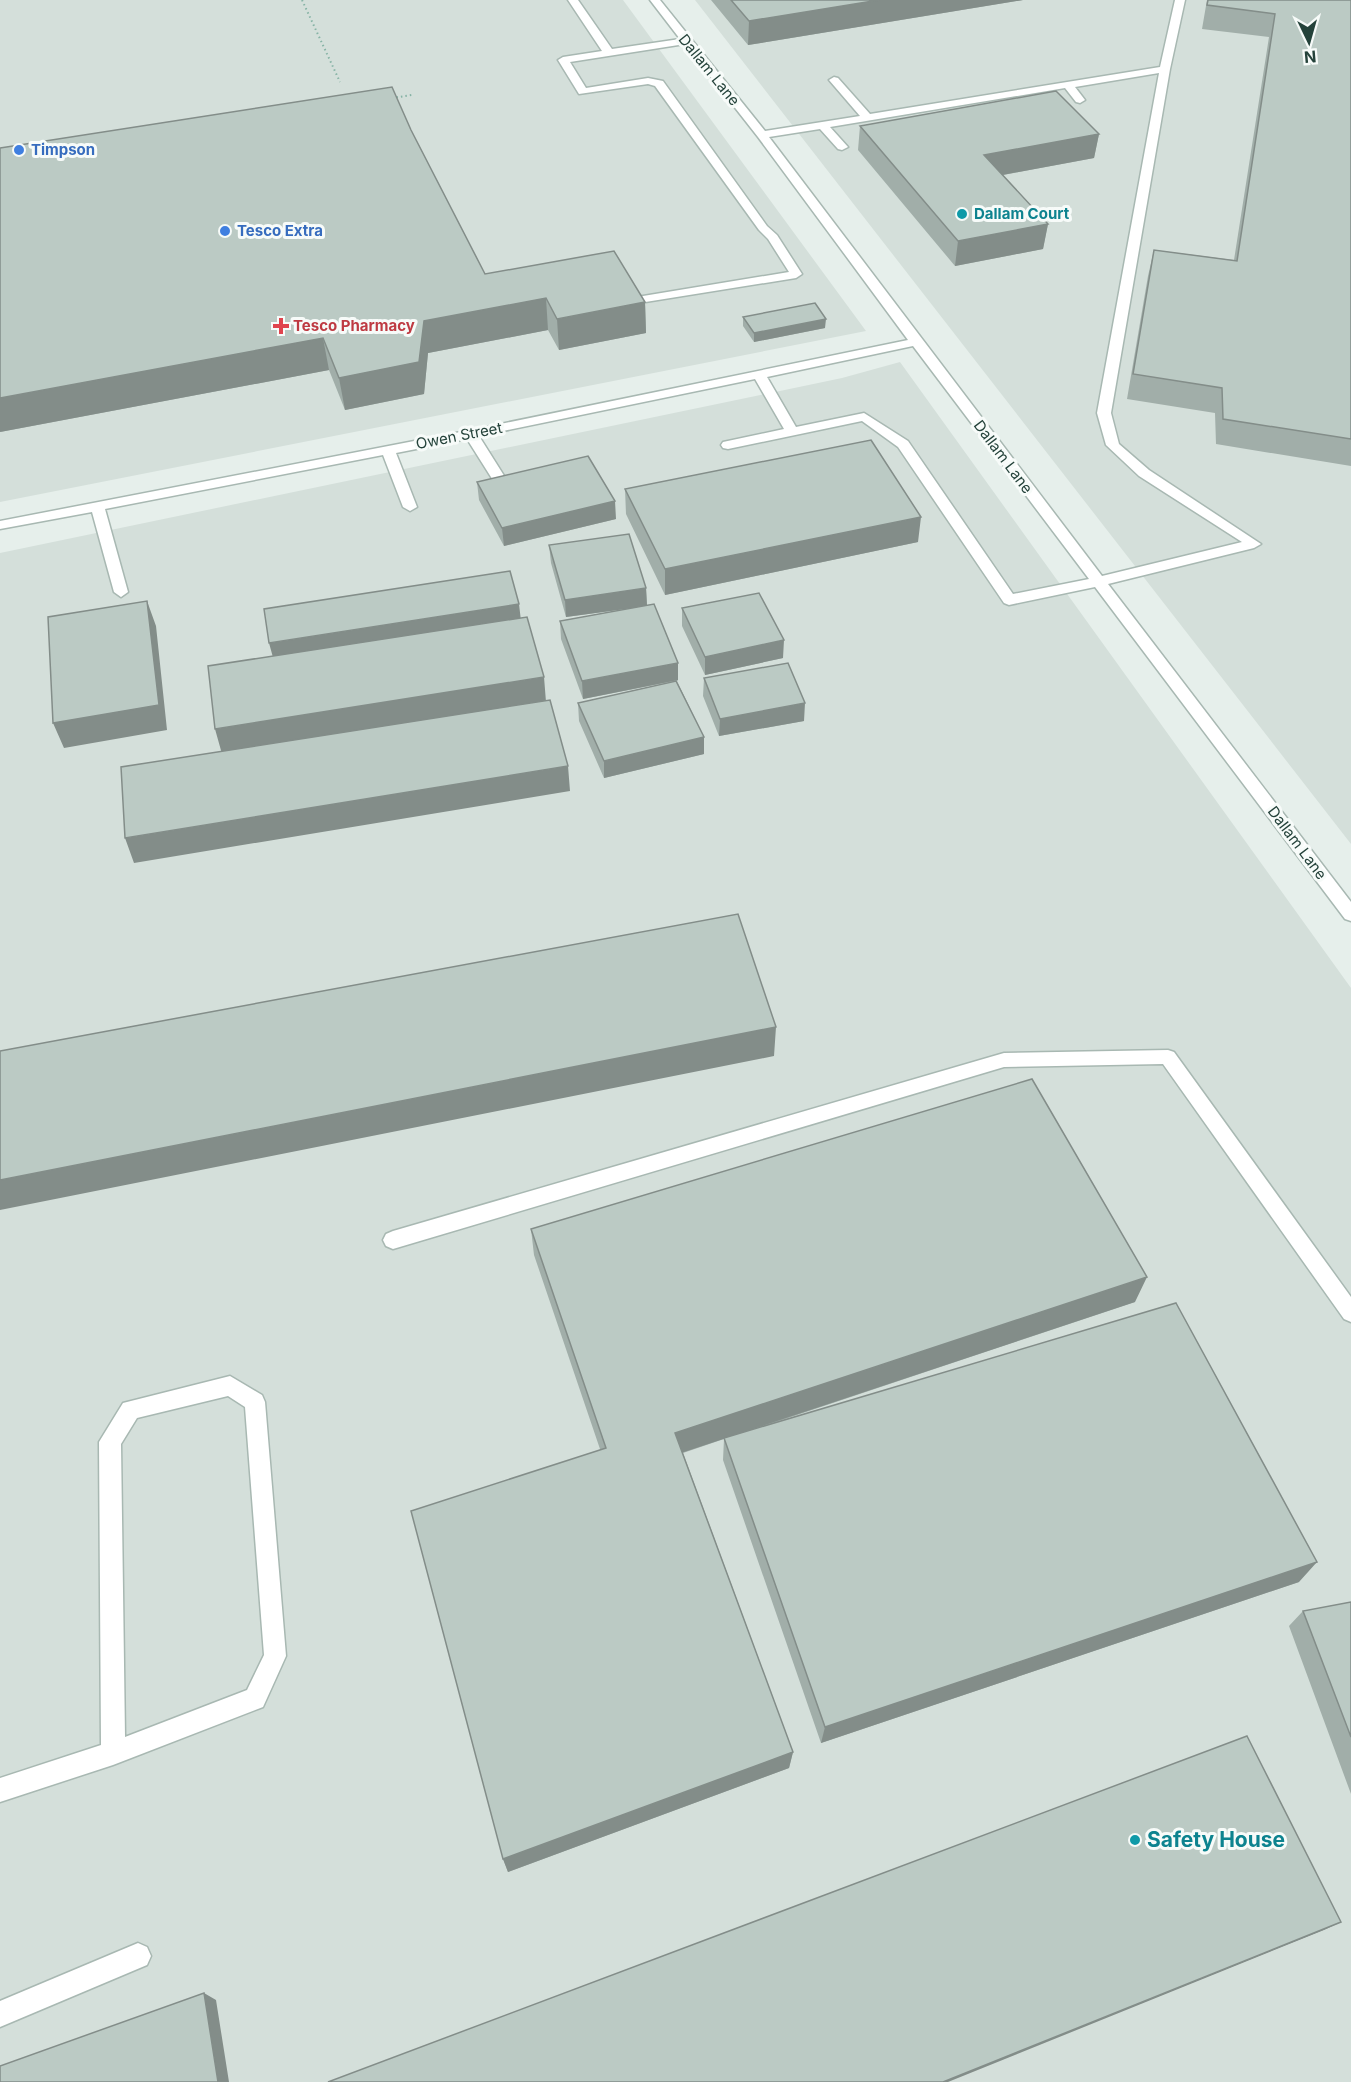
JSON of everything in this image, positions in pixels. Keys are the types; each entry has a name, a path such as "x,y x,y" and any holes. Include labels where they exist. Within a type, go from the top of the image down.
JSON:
{"street":[{"path":"573,0 609,53"},
{"name":"Dallam Lane","path":"655,0 685,41 762,135 916,342 1351,914"},
{"path":"728,445 864,417 903,444 1009,600 1098,582 1254,544 1144,473 1113,445 1104,413 1165,69 1180,0"},
{"path":"637,302 796,274 772,237 763,228 659,83 648,81 583,92 563,60 685,41"},
{"path":"762,135 1165,69"},
{"path":"834,80 867,117"},
{"path":"1069,86 1080,100"},
{"path":"823,126 842,147"},
{"name":"Owen Street","path":"0,525 471,434 916,342"},
{"path":"759,374 792,432"},
{"path":"471,434 501,482"},
{"path":"388,450 410,507"},
{"path":"97,506 121,592"},
{"path":"393,1240 1004,1060 1168,1058 1351,1313"},
{"path":"0,1790 113,1753 255,1699 275,1656 255,1402 230,1386 130,1410 110,1442 113,1753"},
{"path":"0,2013 138,1956"}],"path":[{"path":"302,0 340,82"},
{"path":"390,98 412,95"}],"shaded area":[{"path":"0,0 623,0 866,331 0,502"},
{"path":"695,0 1351,0 1351,844"},
{"path":"900,362 1351,988 1351,2082 0,2082 0,553 842,378"}],"building":[{"path":"731,0 879,0 749,21"},
{"path":"1208,0 1351,0 1351,439 1223,419 1222,388 1133,374 1154,250 1237,261 1275,14 1207,5"},
{"name":"Tesco Extra","path":"392,87 411,130 485,274 614,251 645,302 557,319 546,298 424,321 419,362 339,378 323,338 0,398 0,148"},
{"name":"Dallam Court","path":"1056,91 1099,134 984,155 1048,224 958,241 860,126"},
{"path":"815,303 826,319 754,333 743,317"},
{"path":"871,440 921,517 665,569 625,489"},
{"path":"588,456 615,501 502,528 477,482"},
{"path":"629,534 646,588 565,600 549,545"},
{"path":"510,571 519,604 269,643 264,609"},
{"path":"759,593 784,640 705,657 682,608"},
{"path":"147,601 159,705 53,723 48,617"},
{"path":"654,604 678,663 582,681 560,621"},
{"path":"527,617 544,677 215,729 208,666"},
{"path":"788,663 805,703 720,719 704,678"},
{"path":"676,681 704,737 604,761 578,703"},
{"path":"550,700 568,766 125,838 121,767"},
{"path":"738,914 776,1027 0,1180 0,1051"},
{"path":"1032,1079 1147,1277 675,1433 793,1752 503,1859 411,1511 606,1448 531,1229"},
{"path":"1176,1303 1317,1562 825,1727 724,1438"},
{"path":"1351,1602 1351,1737 1303,1611"},
{"name":"Safety House","path":"1247,1736 1341,1922 943,2082 328,2082"},
{"path":"204,1993 218,2082 0,2082 0,2066"}],"place":[{"name":"Timpson","path":"19,150"},
{"name":"Dallam Court","path":"962,214"},
{"name":"Tesco Extra","path":"225,231"},
{"name":"Tesco Pharmacy","path":"281,326"},
{"name":"Safety House","path":"1135,1840"}]}
